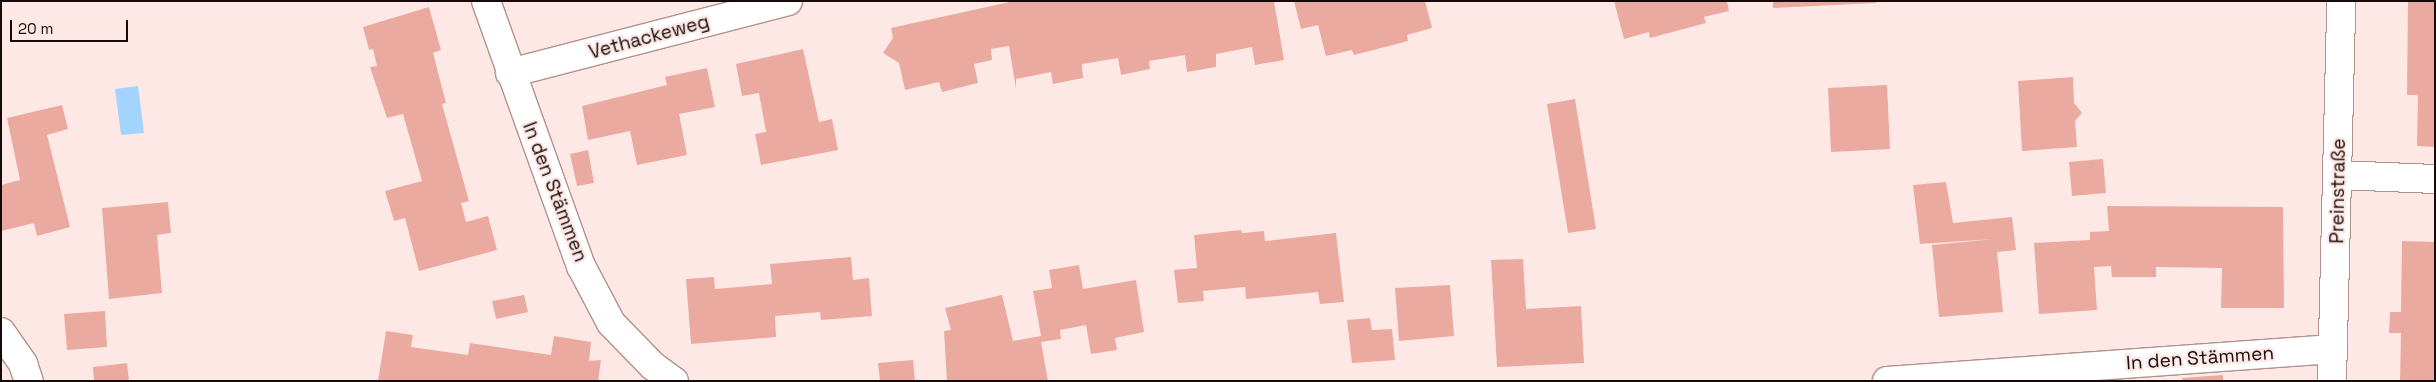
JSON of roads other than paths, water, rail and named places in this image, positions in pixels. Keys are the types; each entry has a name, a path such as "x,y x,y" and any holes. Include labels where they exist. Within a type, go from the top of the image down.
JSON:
{"street":[{"name":"In den Stämmen","path":"486,1 510,73 581,266 611,323 656,376"},
{"name":"Vethackeweg","path":"510,73 788,1"},
{"name":"Preinstraße","path":"2332,381 2339,175 2341,1"},
{"path":"2339,175 2435,179"},
{"path":"1,332 23,364 29,381"},
{"name":"In den Stämmen","path":"1887,381 2333,349"}],"water":[{"path":"138,86 144,133 121,135 115,89"}]}
